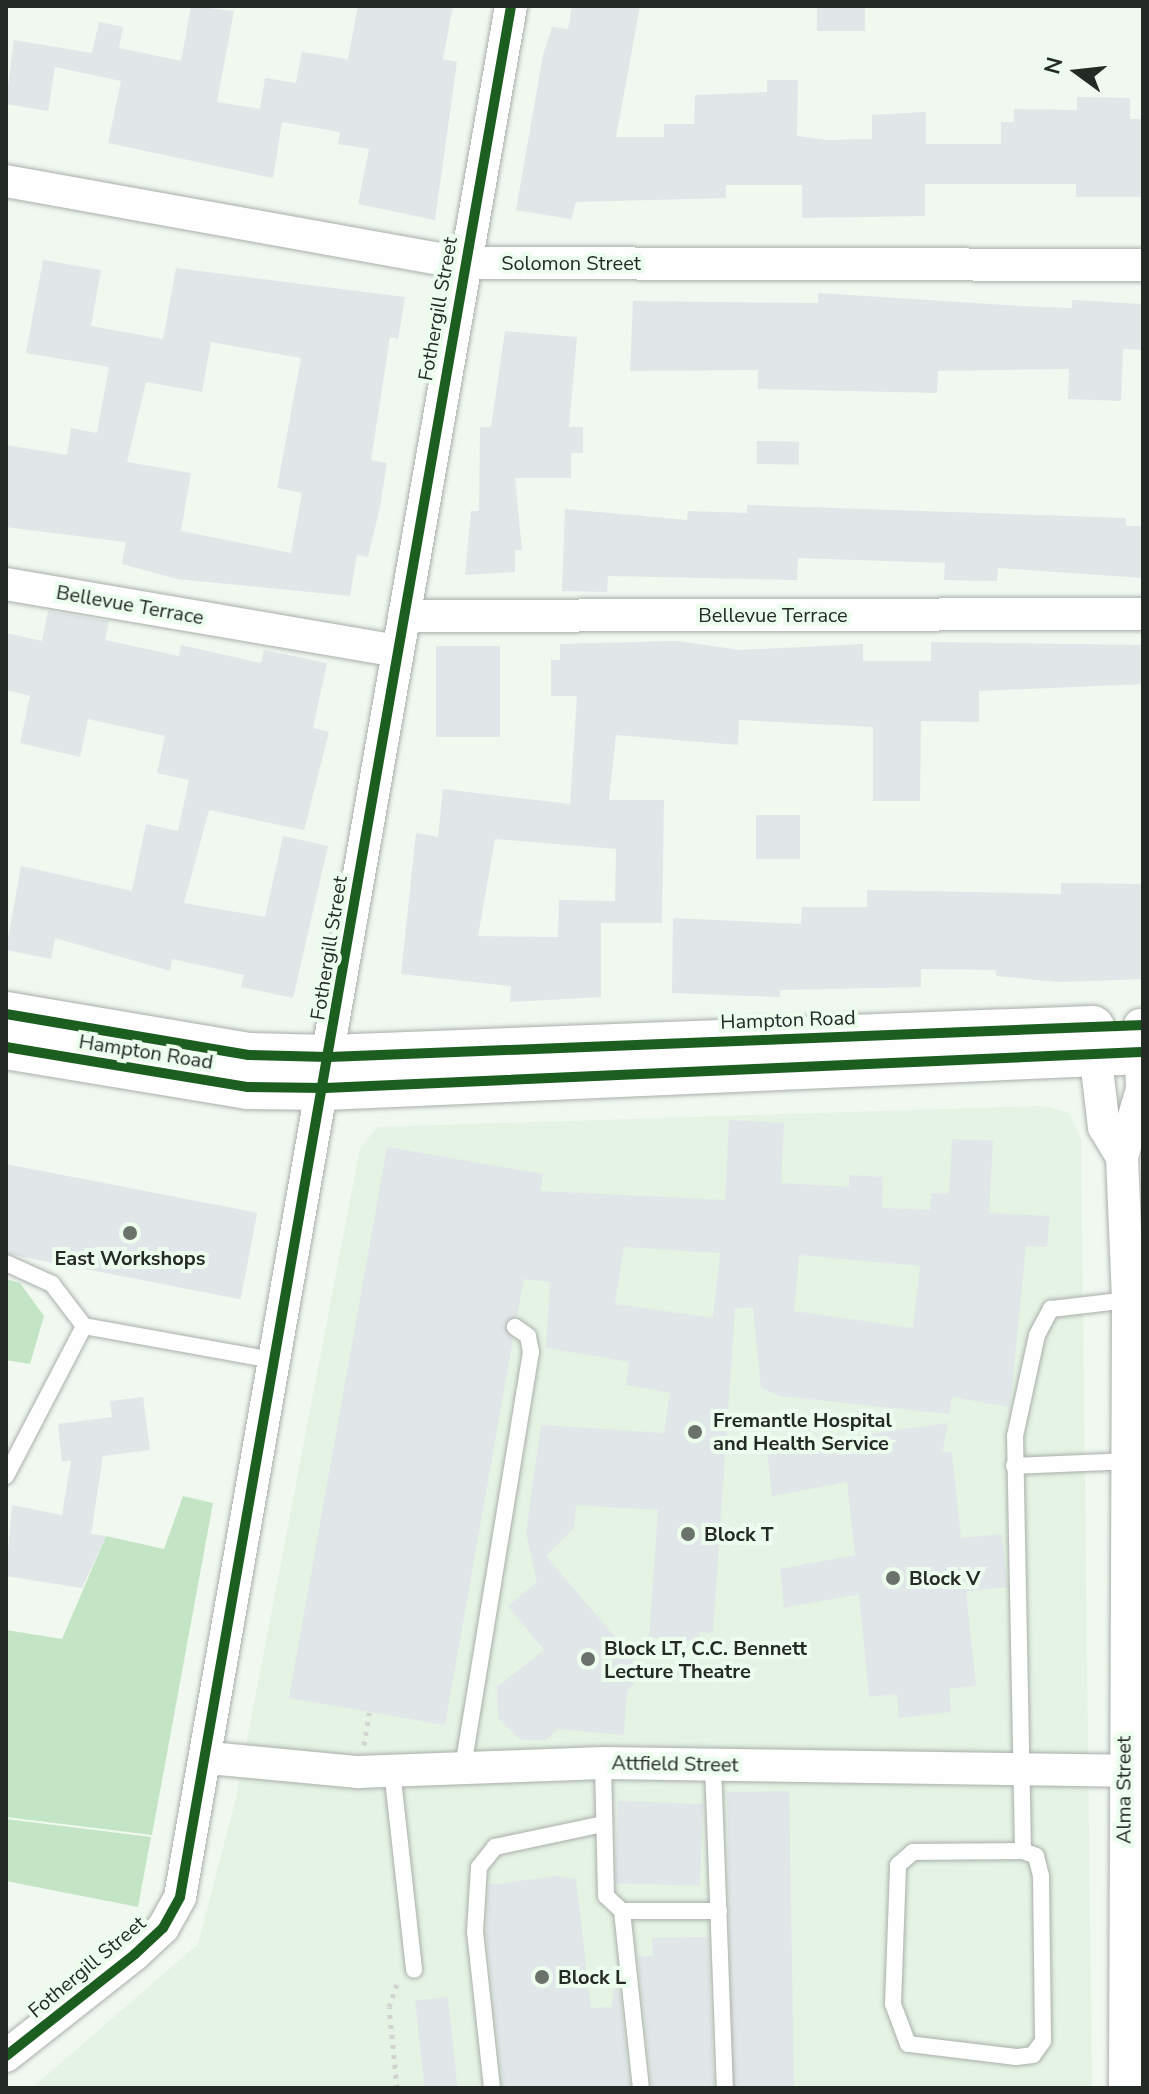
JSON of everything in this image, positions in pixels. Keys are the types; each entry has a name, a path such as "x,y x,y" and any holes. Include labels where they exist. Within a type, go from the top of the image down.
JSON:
{"main road":[{"name":"Hampton Road","path":"6,1014 249,1055 327,1073"},
{"name":"Hampton Road","path":"6,1047 233,1085 327,1073 1142,1038"}],"street":[{"name":"Fothergill Street","path":"6,2056 163,1928 180,1897 209,1758 279,1361 396,651 511,6"},
{"name":"Solomon Street","path":"6,181 463,263 1143,265"},
{"name":"Bellevue Terrace","path":"6,584 396,651"},
{"name":"Bellevue Terrace","path":"404,616 1143,614"},
{"name":"Alma Street","path":"1125,2088 1133,1771 1128,1300 1122,1157 1136,1124 1142,1038"},
{"name":"Alma Street","path":"1094,1042 1104,1127 1122,1157"},
{"name":"Attfield Street","path":"209,1758 392,1770 603,1763 1133,1771"}],"lane":[{"path":"6,1263 52,1284 84,1326 279,1361"},
{"path":"1023,1851 1024,1770 1014,1466 1037,1335 1051,1309 1128,1300"},
{"path":"6,1476 84,1326"},
{"path":"463,1767 531,1352 528,1336 515,1327"},
{"path":"1014,1466 1129,1461"},
{"path":"603,1763 603,1884 622,1911 641,2088"},
{"path":"713,1765 725,2088"},
{"path":"392,1770 414,1970"},
{"path":"492,2088 475,1932 479,1867 495,1847 603,1824"},
{"path":"1023,1851 1036,1856 1041,1876 1043,2041 1033,2055 1016,2057 908,2044 893,2004 898,1865 913,1852 1023,1851"},
{"path":"622,1911 719,1911"}],"shaded area":[{"name":"Fremantle Hospital and Health Service","path":"1043,1106 1069,1113 1081,1139 1092,2088 32,2088 198,1944 236,1798 360,1148 378,1127"}],"green space":[{"path":"6,1279 20,1283 44,1316 30,1364 6,1360"},
{"path":"183,1496 213,1503 152,1835 6,1817 6,1630 62,1639 106,1536 164,1549"},
{"path":"6,1819 151,1837 138,1907 6,1881"}],"building":[{"path":"191,6 234,11 217,102 260,109 265,78 296,83 302,52 348,59 358,6 453,6 443,59 457,62 435,220 358,204 369,149 338,144 340,132 282,122 273,178 108,143 121,81 55,67 48,111 6,104 14,40 92,53 99,22 123,27 119,48 181,61"},
{"path":"572,6 640,6 616,137 664,137 664,124 694,124 695,95 767,92 767,80 798,80 797,136 828,140 872,139 872,115 926,112 926,144 1001,144 1001,122 1014,122 1014,109 1077,110 1077,97 1130,98 1130,119 1143,119 1143,197 1076,197 1076,184 925,184 925,216 802,218 802,185 726,185 726,198 576,202 571,219 516,210 543,55 552,27 568,29"},
{"path":"817,6 865,6 865,31 817,31"},
{"path":"43,260 101,270 91,326 163,339 176,268 405,297 398,339 390,337 371,460 387,463 380,507 368,557 357,555 350,596 177,579 122,564 126,542 6,527 6,445 67,455 71,428 97,433 109,367 26,353","holes":["211,342 301,358 277,488 302,493 291,553 181,531 191,473 127,462 146,382 202,392"]},
{"path":"818,293 1072,308 1072,300 1143,304 1143,350 1123,349 1121,401 1068,399 1069,369 938,371 937,393 758,389 758,370 630,371 633,301 818,303"},
{"path":"505,331 577,337 569,427 583,427 583,453 571,453 571,478 515,478 522,550 515,550 515,572 465,575 471,511 479,511 480,427 491,427"},
{"path":"757,441 799,442 799,465 757,464"},
{"path":"747,505 1126,518 1126,526 1143,526 1143,578 998,568 997,581 944,580 945,563 798,558 797,580 608,576 607,592 562,591 565,509 687,520 688,511 747,513"},
{"path":"48,611 109,621 105,640 179,656 181,645 261,663 264,650 327,663 313,728 329,732 304,830 209,810 184,903 265,917 283,836 328,846 293,998 241,987 244,975 172,959 170,971 55,938 51,959 6,950 21,866 132,891 146,824 178,831 189,780 157,773 165,736 88,719 80,757 20,743 30,696 6,690 6,633 42,641"},
{"path":"676,641 740,650 863,644 863,661 931,661 931,642 1143,645 1143,684 979,691 979,722 921,721 920,801 873,801 873,727 739,720 738,745 616,735 609,800 664,800 662,923 601,923 601,997 510,1002 511,986 401,974 416,833 438,837 443,789 570,804 577,696 551,696 551,660 560,660 560,644","holes":["495,839 616,849 615,901 559,900 558,937 478,936"]},
{"path":"436,646 500,646 500,737 436,737"},
{"path":"756,815 800,815 800,859 756,859"},
{"path":"1061,883 1143,884 1143,979 1060,982 996,976 996,970 921,969 921,987 780,990 780,997 672,993 673,918 801,924 802,907 867,907 867,890 1061,894"},
{"path":"729,1120 784,1123 781,1183 849,1187 849,1175 883,1177 882,1208 930,1210 931,1193 949,1194 952,1139 993,1141 989,1213 1050,1216 1047,1247 1026,1246 1010,1407 952,1397 949,1414 780,1396 761,1388 753,1307 735,1308 713,1633 700,1632 699,1641 649,1638 658,1510 576,1505 574,1528 546,1556 646,1673 627,1690 624,1735 558,1729 545,1741 520,1739 498,1718 497,1687 544,1650 508,1606 537,1582 526,1533 541,1425 664,1433 670,1393 626,1385 629,1362 546,1348 550,1282 524,1279 517,1316 504,1325 513,1339 445,1725 289,1698 387,1147 543,1174 540,1191 725,1200","holes":["624,1247 720,1253 713,1318 615,1304","799,1255 920,1266 913,1328 794,1311"]},
{"name":"East Workshops","path":"6,1164 257,1213 241,1299 6,1254"},
{"path":"143,1397 150,1450 103,1456 91,1534 106,1536 82,1588 6,1576 12,1505 62,1515 71,1460 62,1462 58,1424 112,1417 110,1401"},
{"name":"Block V","path":"948,1423 942,1453 952,1452 961,1538 1002,1534 1007,1587 966,1591 976,1686 949,1689 951,1712 899,1718 897,1694 869,1697 859,1594 784,1608 780,1569 855,1555 847,1482 772,1496 767,1448"},
{"path":"789,1791 794,2086 732,2087 727,1792"},
{"path":"618,1801 703,1804 700,1886 615,1883"},
{"name":"Block L","path":"557,1876 576,1879 591,2008 612,2007 616,1959 630,2088 503,2088 486,1932 489,1885"},
{"path":"708,1937 714,2088 652,2088 638,1957 653,1956 652,1938"},
{"path":"448,1997 458,2088 424,2088 415,2000"}],"cycle path":[{"path":"6,2056 135,1954 163,1928 180,1897 511,6"},
{"path":"6,1014 249,1055 329,1057 1143,1025"},
{"path":"6,1047 247,1087 325,1088 1141,1052"}],"place":[{"name":"East Workshops","path":"130,1233"},
{"name":"Fremantle Hospital and Health Service","path":"695,1432"},
{"name":"Block T","path":"688,1534"},
{"name":"Block V","path":"893,1578"},
{"name":"Block LT, C.C. Bennett Lecture Theatre","path":"588,1659"},
{"name":"Block L","path":"542,1977"}]}
